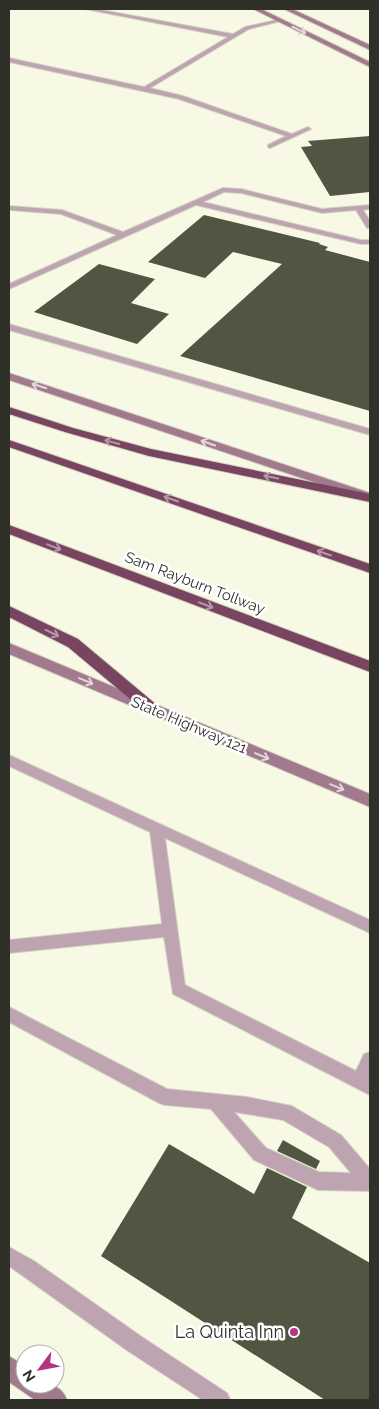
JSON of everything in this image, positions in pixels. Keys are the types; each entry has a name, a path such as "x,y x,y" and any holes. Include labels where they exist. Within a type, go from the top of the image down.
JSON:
{"highway":[{"path":"9,410 69,430 149,452 370,497"},
{"path":"9,443 370,569"},
{"name":"Sam Rayburn Tollway","path":"9,529 370,667"},
{"path":"9,611 73,643 153,710"}],"main road":[{"path":"256,9 370,65"},
{"path":"287,9 370,48"},
{"path":"9,376 370,497"},
{"name":"State Highway 121","path":"9,648 370,801"}],"lane":[{"path":"88,9 233,36"},
{"path":"145,89 247,28 279,20"},
{"path":"9,60 181,97 292,136"},
{"path":"270,146 308,129"},
{"path":"9,287 223,190 241,191 322,211 370,207"},
{"path":"194,202 220,210 361,242 370,242"},
{"path":"9,208 62,212 123,235"},
{"path":"358,208 370,226"},
{"path":"9,327 370,432"},
{"path":"9,760 370,927"},
{"path":"157,830 178,989 365,1085 370,1059"},
{"path":"9,947 170,930"},
{"path":"9,1014 165,1097 247,1105 286,1112 335,1141 370,1182"},
{"path":"215,1102 260,1154 318,1182 370,1182"},
{"path":"9,1256 28,1267 135,1344 220,1400"}],"building":[{"path":"370,136 370,192 330,196 301,147 312,146 308,141"},
{"path":"204,215 320,243 328,247 325,250 370,262 370,411 180,356 282,264 233,252 205,278 148,262"},
{"path":"99,264 155,279 131,303 169,314 137,344 34,312"},
{"path":"283,1140 320,1161 316,1169 277,1151"},
{"name":"La Quinta Inn","path":"169,1144 254,1194 267,1168 307,1187 292,1218 370,1263 370,1400 325,1400 101,1256"}],"place":[{"name":"La Quinta Inn","path":"294,1332"}]}
